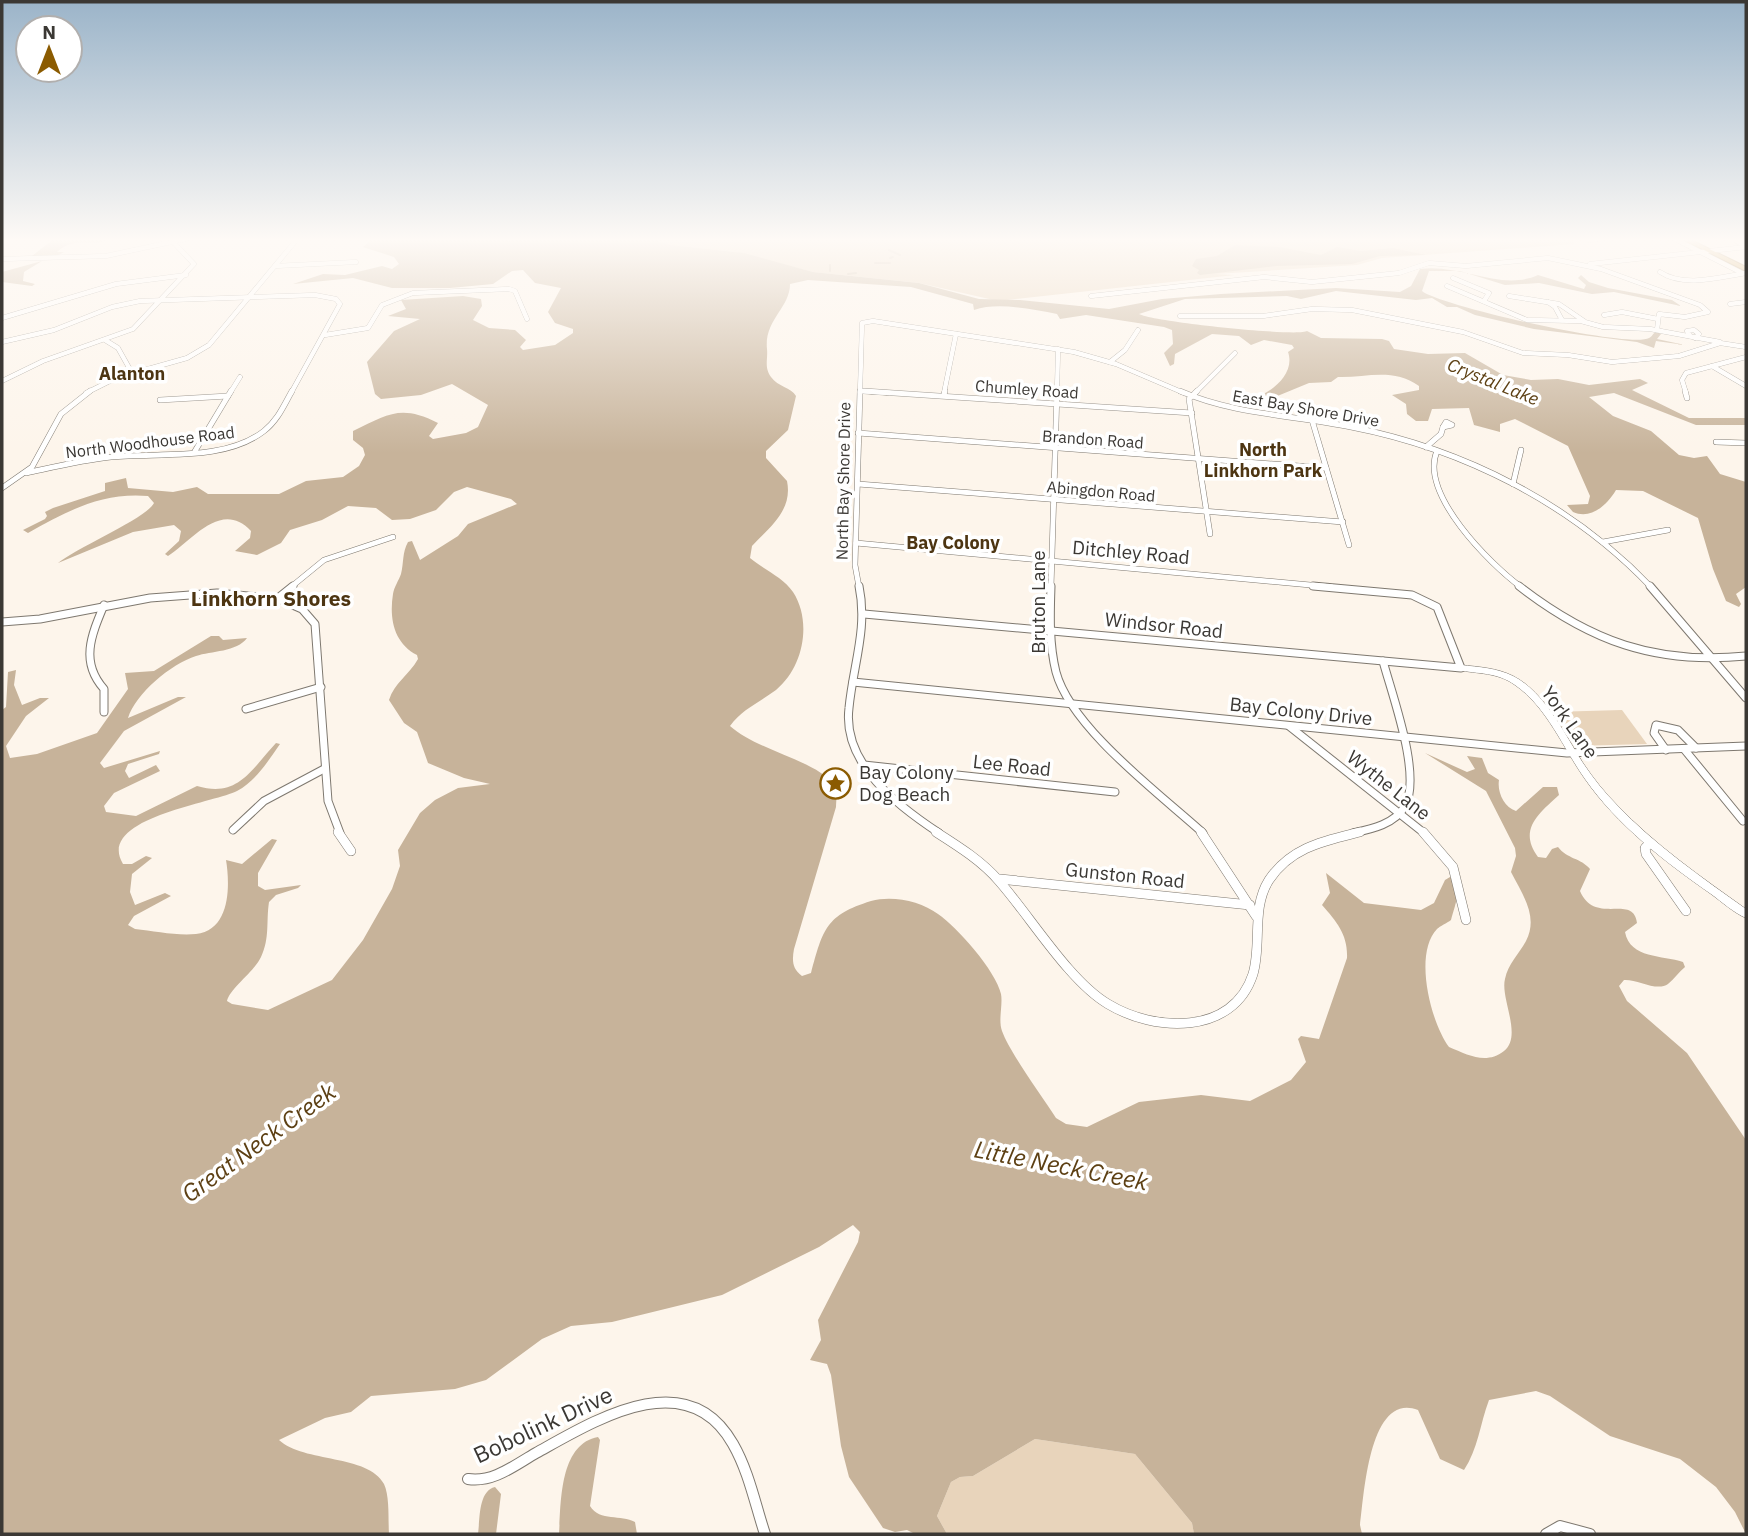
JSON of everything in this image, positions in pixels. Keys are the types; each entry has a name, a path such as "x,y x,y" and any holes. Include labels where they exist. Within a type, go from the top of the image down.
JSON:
{"street":[{"path":"2,318 37,310"},
{"path":"2,342 54,330 107,310"},
{"path":"2,381 43,361 133,329 153,310"},
{"path":"2,488 36,462 61,414 70,404 94,387 198,353 214,341 240,310"},
{"path":"325,335 339,310"},
{"path":"325,335 366,330 372,325 380,310"},
{"path":"524,310 527,319"},
{"path":"1180,316 1269,315 1307,310"},
{"path":"1339,310 1463,332 1522,353 1568,355 1612,362 1668,358 1723,343"},
{"path":"1503,310 1524,319 1584,321 1606,327 1657,330 1746,347"},
{"path":"1556,310 1562,320"},
{"path":"1573,310 1584,321"},
{"path":"1657,330 1661,314 1683,317 1708,312 1705,310"},
{"path":"1604,315 1622,312 1658,319"},
{"name":"East Bay Shore Drive","path":"863,322 873,321 1058,349 1110,362 1192,396 1238,409 1356,428 1437,451 1513,484 1554,507 1603,542 1648,584 1746,698"},
{"name":"North Bay Shore Drive","path":"863,322 855,565 864,614 848,720 864,765"},
{"path":"1110,362 1125,350 1138,330"},
{"path":"944,395 956,334"},
{"name":"North Woodhouse Road","path":"26,472 94,459 195,451 245,442 271,427 325,335"},
{"path":"1735,344 1740,337"},
{"path":"1706,340 1712,346"},
{"path":"105,341 118,348 132,373"},
{"name":"Bruton Lane","path":"1058,349 1050,630 1056,673 1082,722 1208,838 1256,916"},
{"path":"1210,534 1192,413 1192,396 1235,353"},
{"path":"1687,398 1684,375 1745,358"},
{"path":"1712,366 1746,386"},
{"path":"195,451 240,377"},
{"name":"Chumley Road","path":"861,391 1192,413"},
{"path":"160,400 228,396"},
{"path":"1312,420 1349,545"},
{"path":"1426,447 1441,434 1443,427"},
{"name":"Brandon Road","path":"858,433 1326,468"},
{"path":"1716,442 1746,443"},
{"path":"1513,484 1521,450"},
{"path":"1437,451 1434,470 1454,517 1495,564 1540,600 1585,629 1621,646 1661,655 1746,656"},
{"name":"Abingdon Road","path":"858,484 1343,522"},
{"path":"1603,542 1668,530"},
{"path":"278,598 324,560 393,537"},
{"name":"Ditchley Road","path":"856,543 1412,594 1434,604 1461,668"},
{"path":"2,622 39,619 104,605 206,595 278,598 296,603 313,619 321,687 324,769 333,818 351,851"},
{"path":"104,605 95,627 89,660 92,674 104,689 104,712"},
{"name":"Windsor Road","path":"864,614 1461,668"},
{"path":"864,765 901,808 969,854 997,878 1089,991 1121,1012 1153,1022 1180,1024 1206,1020 1220,1015 1238,1000 1255,974 1256,916 1264,889 1275,872 1293,855 1319,841 1371,831 1400,812 1407,801 1411,781 1383,661"},
{"name":"York Lane","path":"1461,668 1496,672 1521,685 1598,790 1650,843 1746,914"},
{"name":"Bay Colony Drive","path":"853,682 1571,754 1746,746"},
{"path":"246,709 321,687"},
{"path":"1666,750 1654,733 1656,725 1678,730 1696,748"},
{"name":"Wythe Lane","path":"1289,726 1400,812 1453,867 1466,920"},
{"path":"1684,749 1742,821"},
{"name":"Lee Road","path":"864,765 1115,792"},
{"path":"233,830 251,808 272,792 324,769"},
{"path":"1650,843 1646,854 1686,911"},
{"name":"Gunston Road","path":"997,878 1250,905"},
{"name":"Bobolink Drive","path":"468,1479 489,1479 597,1420 630,1407 652,1402 682,1403 705,1412 725,1431 744,1472 765,1534"},
{"path":"1546,1534 1560,1526 1590,1534"}],"shaded area":[{"path":"1622,710 1647,744 1574,746 1551,712"},
{"path":"1035,1439 1135,1454 1192,1523 1194,1534 947,1534 937,1516 951,1482 960,1477 973,1476"}],"water":[{"path":"404,310 480,310 473,320 489,328 515,330 526,340 520,347 523,350 555,345 573,333 573,329 555,323 549,310 780,310 767,339 768,370 777,383 796,396 788,430 766,451 766,458 787,481 787,501 773,525 752,546 750,558 793,592 802,616 802,643 799,657 786,680 740,715 730,726 755,742 815,769 834,785 836,790 836,807 794,949 796,970 802,976 811,973 819,945 829,926 835,918 856,906 879,899 897,899 931,909 965,939 992,974 1001,994 1001,1027 1006,1040 1056,1118 1066,1124 1087,1127 1139,1102 1201,1095 1250,1101 1291,1080 1306,1062 1298,1039 1301,1036 1319,1039 1347,958 1346,942 1341,929 1322,905 1330,893 1326,873 1364,903 1421,910 1434,903 1445,880 1450,877 1454,881 1457,897 1451,920 1437,929 1430,940 1426,955 1427,988 1431,1006 1449,1047 1484,1058 1504,1051 1511,1036 1504,987 1506,974 1526,941 1531,923 1524,897 1511,872 1516,856 1515,848 1486,791 1425,753 1467,772 1475,769 1467,756 1482,758 1488,773 1499,780 1502,799 1516,811 1543,787 1557,787 1559,795 1533,823 1530,831 1532,847 1538,857 1546,858 1552,849 1558,847 1586,865 1590,869 1580,891 1595,907 1629,910 1634,914 1637,923 1625,932 1633,947 1640,952 1683,962 1685,967 1663,986 1624,980 1619,986 1627,1001 1687,1053 1746,1140 1746,1534 1735,1512 1716,1487 1680,1459 1610,1436 1550,1396 1536,1391 1489,1400 1476,1445 1464,1470 1440,1459 1418,1410 1402,1408 1389,1416 1379,1430 1367,1471 1360,1525 1362,1534 1194,1534 1192,1523 1135,1454 1035,1439 973,1476 960,1477 951,1482 937,1516 947,1534 915,1534 907,1530 895,1532 883,1528 849,1477 827,1364 810,1360 821,1340 818,1320 858,1242 860,1232 853,1225 819,1247 722,1295 612,1322 571,1326 542,1339 486,1380 455,1389 371,1396 351,1412 325,1418 279,1440 304,1452 350,1463 376,1474 386,1489 389,1534 2,1534 2,710 6,707 8,672 16,670 14,685 22,705 40,698 49,698 26,716 6,746 10,758 37,754 97,733 128,689 125,673 154,671 211,636 219,636 223,640 247,638 230,649 186,660 156,681 138,699 128,718 178,697 186,697 124,731 100,763 104,768 160,751 159,754 128,764 125,771 129,778 156,765 160,771 114,793 104,806 106,812 136,816 197,786 211,789 233,785 242,780 276,743 280,744 261,770 244,787 141,824 126,835 119,848 123,864 132,864 146,856 152,858 132,874 130,892 135,905 165,893 171,896 134,916 128,925 135,929 196,934 208,931 222,915 228,881 226,860 242,864 272,839 277,840 258,873 258,886 265,890 301,885 276,895 269,902 264,950 258,963 237,985 227,1001 268,1010 332,980 363,940 392,889 400,866 398,850 420,813 435,800 458,788 490,784 464,778 428,763 417,732 404,723 389,700 394,689 418,659 398,637 393,621 392,603 408,542 412,541 420,560 458,536 468,524 517,504 511,499 467,487 454,492 436,510 410,519 392,520 376,508 348,506 322,520 290,530 281,543 257,555 235,551 250,538 251,531 240,522 229,519 207,526 168,556 165,554 179,541 181,531 174,525 133,532 58,563 149,509 154,503 148,496 100,500 57,517 28,533 23,530 45,519 45,512 105,491 105,483 126,478 128,488 173,492 197,487 208,494 279,494 306,481 343,477 359,466 365,455 363,448 353,440 353,431 395,414 414,414 438,423 429,436 433,439 466,433 478,427 488,405 452,384 421,395 381,399 375,394 367,362 394,331 420,319 388,316"},
{"name":"Crystal Lake","path":"1030,310 1152,310 1139,314 1226,328 1307,331 1321,338 1382,339 1389,341 1394,349 1428,354 1465,353 1503,375 1531,380 1558,379 1589,385 1640,379 1648,383 1632,390 1689,418 1746,418 1746,425 1696,425 1614,393 1589,397 1613,416 1651,431 1679,455 1694,458 1707,456 1720,474 1746,482 1746,587 1736,594 1741,604 1739,607 1726,601 1698,518 1643,491 1616,490 1598,510 1586,514 1573,512 1567,505 1588,504 1590,496 1568,446 1515,419 1500,424 1500,432 1474,425 1469,408 1432,409 1428,421 1416,421 1407,414 1406,404 1392,395 1419,390 1419,386 1409,380 1389,375 1338,377 1331,382 1309,383 1275,397 1272,403 1250,399 1265,393 1285,376 1288,352 1294,348 1292,345 1264,340 1251,345 1239,336 1212,334 1175,354 1174,364 1170,366 1164,353 1173,344 1172,330 1086,315 1060,319 1057,314"},
{"path":"1463,310 1476,310 1608,337 1635,340 1649,338 1656,332 1661,334 1657,339 1685,345 1656,341 1654,348 1637,342 1534,329"},
{"path":"598,1437 600,1440 590,1506 599,1514 635,1522 637,1534 559,1534 562,1492 569,1463 585,1442"},
{"path":"495,1487 501,1494 496,1534 478,1534 485,1494"}],"place":[{"name":"Bay Colony Dog Beach","path":"836,783"}],"district":[{"name":"Alanton","path":"132,374"},
{"name":"North Linkhorn Park","path":"1263,460"},
{"name":"Bay Colony","path":"953,543"},
{"name":"Linkhorn Shores","path":"271,599"}],"water label":[{"name":"Great Neck Creek","path":"259,1143"},
{"name":"Little Neck Creek","path":"1061,1166"}]}
